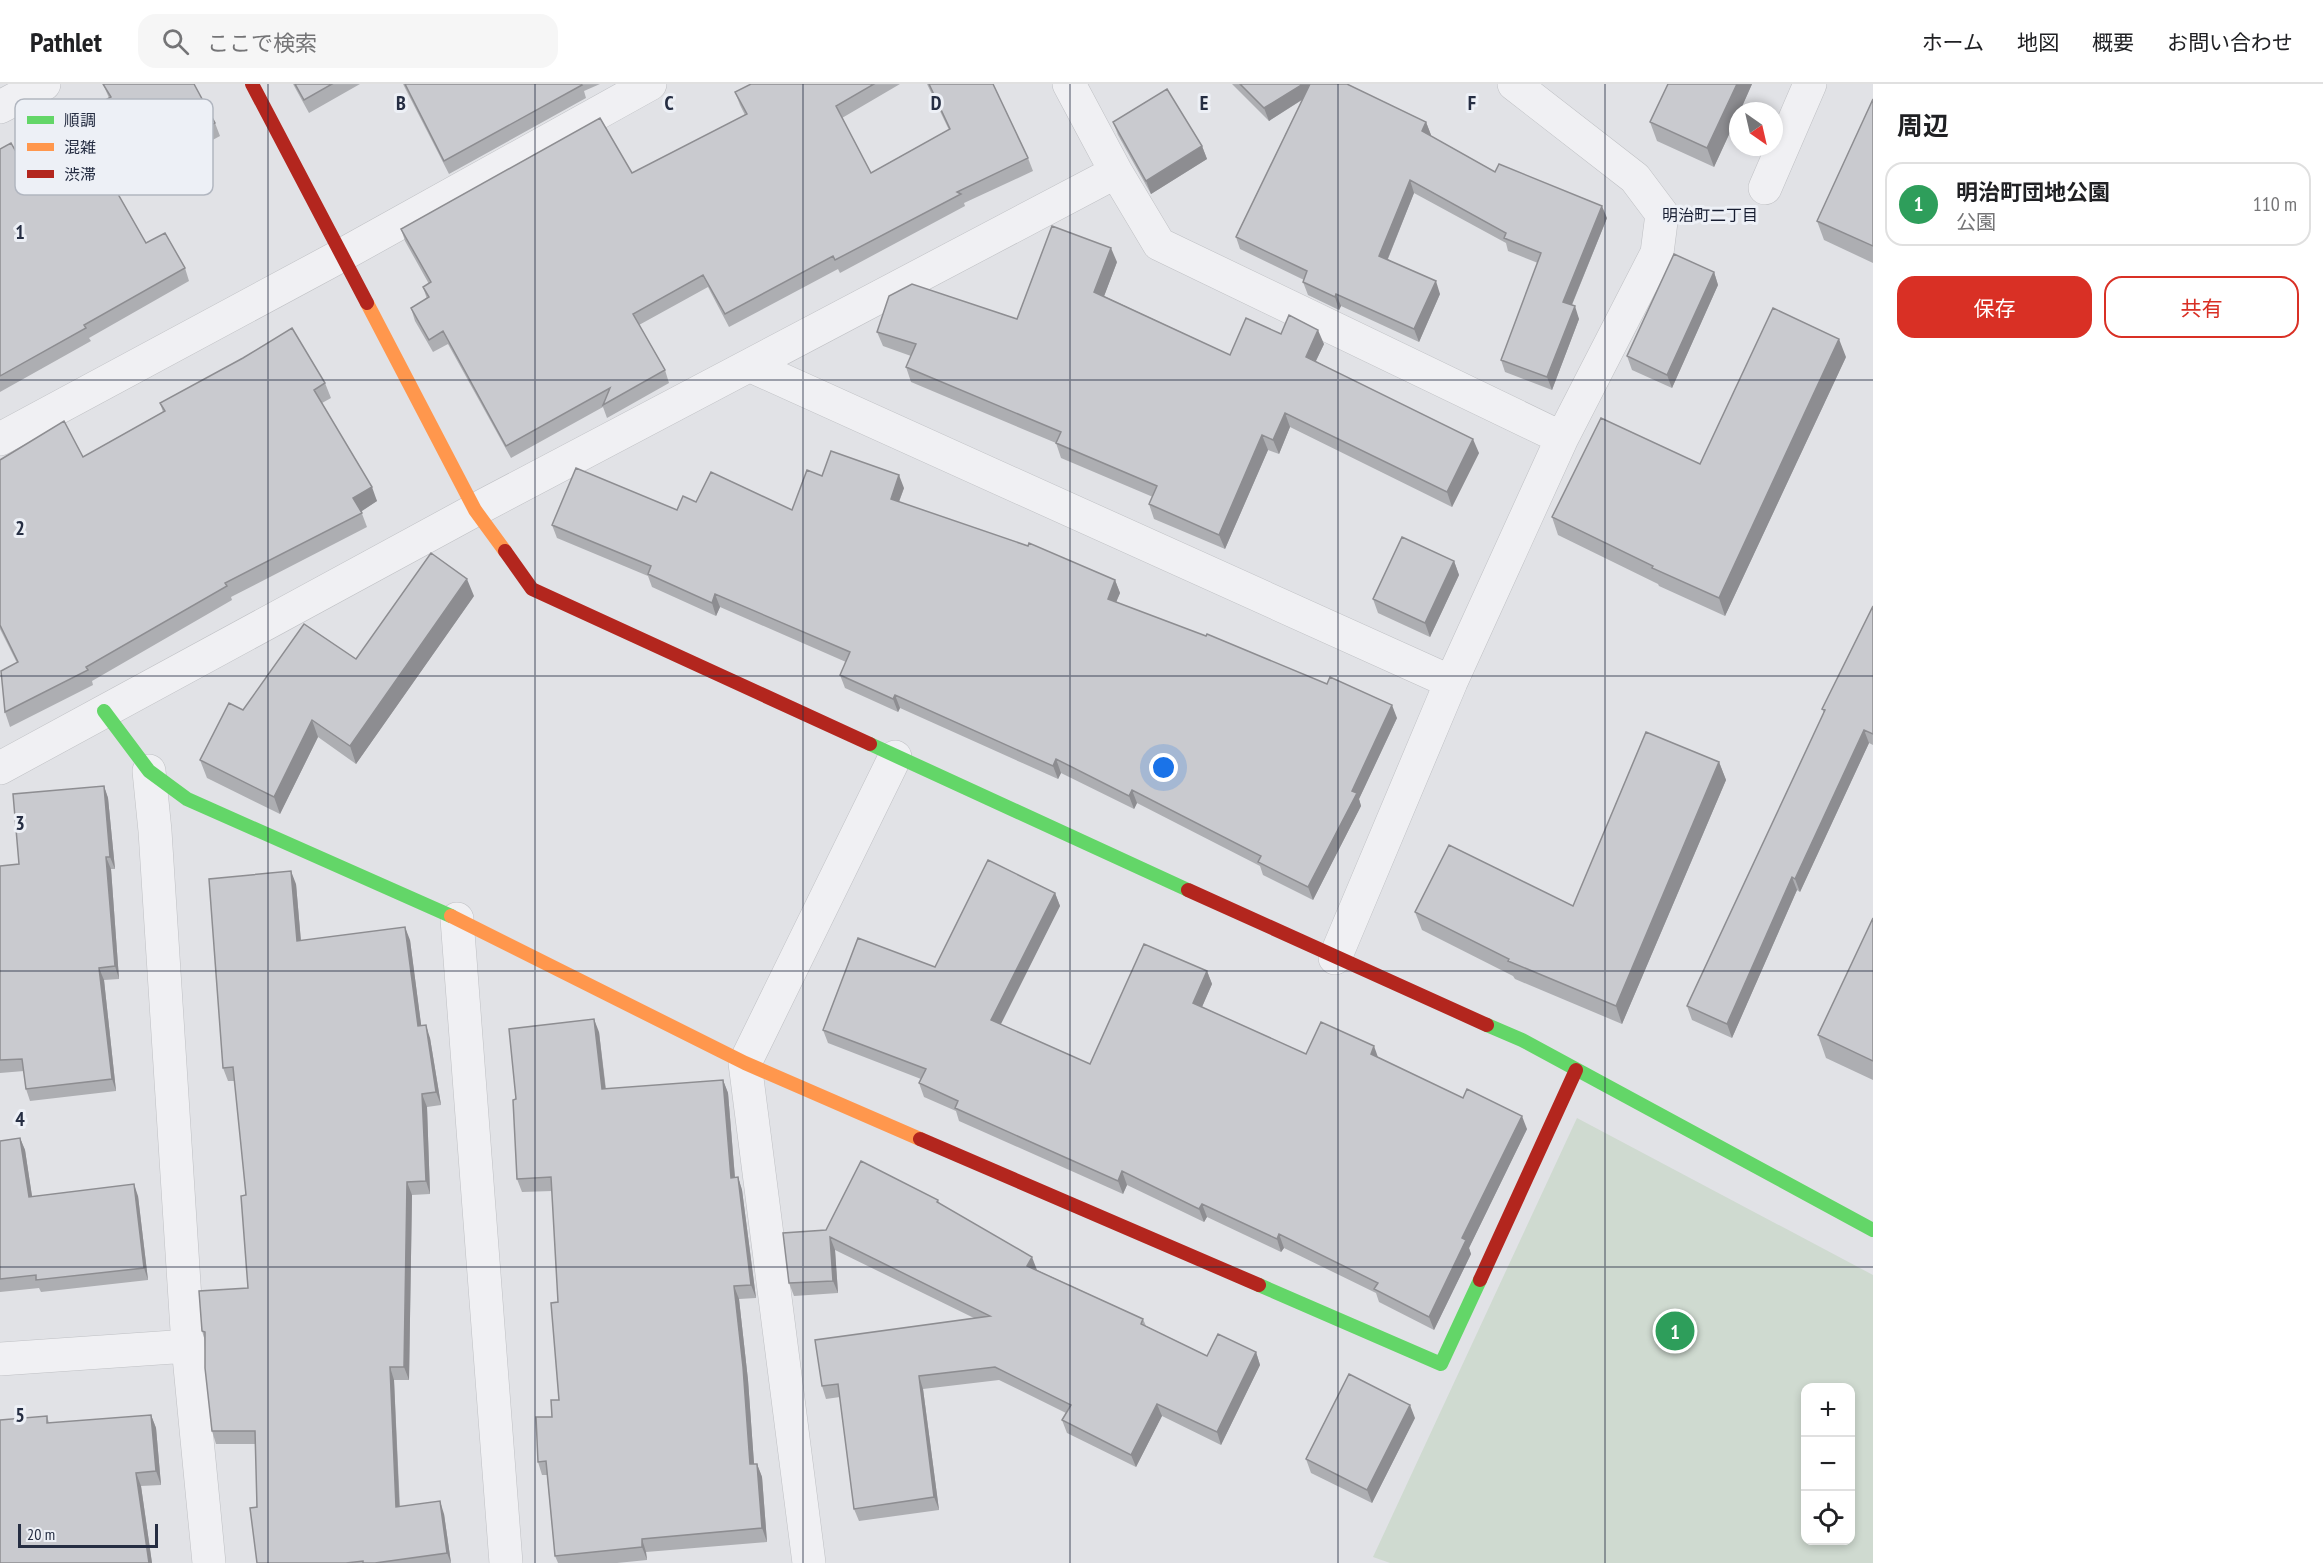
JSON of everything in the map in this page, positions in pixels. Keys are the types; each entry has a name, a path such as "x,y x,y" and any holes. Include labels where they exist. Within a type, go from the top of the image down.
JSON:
{"street":[{"path":"15,99 44,84"},
{"path":"252,84 475,510 532,589 1335,958 1522,1041 1873,1230"},
{"path":"0,439 342,255 650,84"},
{"path":"1069,84 1116,172 1159,244 1562,438"},
{"path":"1335,958 1452,682 1562,438 1657,253 1662,214 1635,178 1514,84"},
{"path":"1765,188 1810,84"},
{"path":"0,107 15,99"},
{"path":"0,768 475,510 1116,172"},
{"path":"751,366 1452,682"},
{"path":"104,711 149,771 187,799 457,919 745,1063 1441,1364 1576,1070"},
{"path":"809,1563 745,1063 895,757"},
{"path":"149,771 155,831 188,1346 209,1563"},
{"path":"457,919 506,1563"},
{"path":"0,1359 188,1346"}],"shaded area":[{"path":"1577,1118 1873,1275 1873,1563 1390,1563 1373,1557"}],"building":[{"path":"103,84 194,84 202,99 107,99 111,97"},
{"path":"295,84 332,84 304,100"},
{"path":"405,84 581,84 582,85 444,161"},
{"path":"751,84 874,84 836,106 871,173 950,129 929,84 993,84 1028,158 957,192 961,194 835,260 833,256 725,314 703,275 633,314 665,370 603,405 610,388 506,446 443,331 429,340 411,308 429,297 423,287 431,282 401,229 600,118 632,173 747,114 735,92"},
{"path":"1240,84 1303,84 1264,108"},
{"path":"1310,84 1347,84 1426,122 1422,131 1495,172 1499,164 1602,206 1563,302 1575,306 1547,377 1501,360 1541,253 1504,238 1506,233 1410,180 1379,256 1436,281 1414,329 1336,294 1335,297 1303,282 1307,271 1236,237"},
{"path":"1668,84 1737,84 1707,148 1650,122"},
{"path":"1167,89 1202,146 1146,181 1113,122"},
{"path":"1873,99 1873,246 1817,221"},
{"path":"11,143 15,150 15,195 119,195 146,243 165,233 185,268 84,325 86,328 0,376 0,149"},
{"path":"1052,226 1111,248 1094,292 1230,355 1246,318 1281,334 1289,315 1318,330 1306,357 1473,439 1447,492 1285,413 1273,440 1262,435 1219,535 1149,504 1157,486 1056,443 1061,432 906,367 916,344 877,332 889,296 912,284 1017,319"},
{"path":"1674,254 1714,272 1667,375 1627,356"},
{"path":"1773,308 1839,339 1719,598 1652,568 1653,566 1552,517 1601,418 1700,464"},
{"path":"292,328 325,383 314,390 372,487 353,498 362,513 225,583 227,586 86,667 88,670 5,712 1,671 18,662 0,625 0,460 64,421 83,457 165,411 160,403 243,358"},
{"path":"831,451 899,475 891,499 1028,546 1029,543 1115,580 1108,599 1206,636 1207,634 1327,684 1330,677 1392,705 1352,791 1357,793 1308,887 1258,862 1261,856 1132,790 1129,796 1056,759 1053,766 895,695 893,699 840,675 850,652 715,594 712,603 648,574 651,566 552,525 576,468 677,510 683,496 696,502 711,472 792,510 807,470 822,476"},
{"path":"1402,537 1454,561 1425,623 1373,599"},
{"path":"431,553 467,579 350,746 312,720 274,797 200,760 229,703 243,710 304,624 356,659"},
{"path":"1873,606 1873,734 1864,730 1795,879 1792,877 1727,1024 1687,1006 1825,710 1822,709"},
{"path":"1646,732 1719,762 1616,1006 1508,961 1509,959 1415,912 1449,845 1573,906"},
{"path":"104,786 110,857 106,857 115,966 99,968 112,1079 26,1089 22,1059 0,1060 0,866 19,864 13,794"},
{"path":"988,860 1055,893 991,1020 1090,1064 1144,944 1207,971 1193,1003 1306,1054 1321,1022 1374,1046 1371,1054 1463,1098 1467,1089 1522,1116 1462,1238 1466,1240 1429,1317 1374,1289 1378,1283 1279,1234 1277,1239 1202,1204 1199,1209 1122,1171 1118,1181 955,1108 958,1101 919,1083 926,1069 823,1030 858,938 935,967"},
{"path":"291,871 297,941 405,927 418,1026 426,1025 436,1092 422,1094 426,1181 407,1182 404,1367 390,1367 396,1507 440,1501 447,1553 375,1563 363,1563 363,1561 257,1563 250,1508 257,1507 255,1431 212,1431 205,1368 205,1332 202,1331 199,1291 248,1288 241,1196 246,1195 233,1067 223,1068 209,879"},
{"path":"1873,918 1873,1061 1818,1035"},
{"path":"594,1019 602,1089 723,1080 731,1178 738,1177 751,1285 734,1286 750,1464 757,1464 762,1528 642,1539 642,1547 555,1556 546,1461 538,1462 536,1417 552,1417 551,1400 559,1400 551,1303 558,1302 551,1177 517,1179 513,1100 516,1099 509,1029"},
{"path":"20,1138 29,1197 134,1184 144,1268 36,1280 36,1275 0,1279 0,1141"},
{"path":"861,1161 938,1200 937,1202 1032,1257 1027,1266 1143,1319 1141,1324 1207,1356 1218,1334 1256,1352 1217,1432 1157,1404 1131,1455 1062,1420 1071,1405 995,1367 919,1376 934,1497 854,1509 838,1384 822,1386 815,1340 990,1316 830,1237 833,1281 789,1283 783,1233 826,1230"},
{"path":"1349,1374 1410,1405 1367,1490 1306,1459"},
{"path":"151,1415 156,1471 136,1473 149,1563 0,1563 0,1420 47,1416 47,1423"}],"traffic: fast":[{"path":"104,711 149,771 187,799 451,916"},
{"path":"870,744 1188,890"},
{"path":"1487,1025 1522,1040 1873,1230"},
{"path":"1259,1285 1441,1364 1480,1280"}],"traffic: slow":[{"path":"367,303 475,510 505,551"},
{"path":"451,916 745,1063 920,1139"}],"traffic: jam":[{"path":"252,84 367,303"},
{"path":"505,551 532,589 870,744"},
{"path":"1188,890 1487,1025"},
{"path":"1480,1280 1576,1070"},
{"path":"920,1139 1259,1285"}],"place":[{"name":"明治町団地公園","path":"1675,1331"}],"district":[{"name":"明治町二丁目","path":"1710,215"}]}
